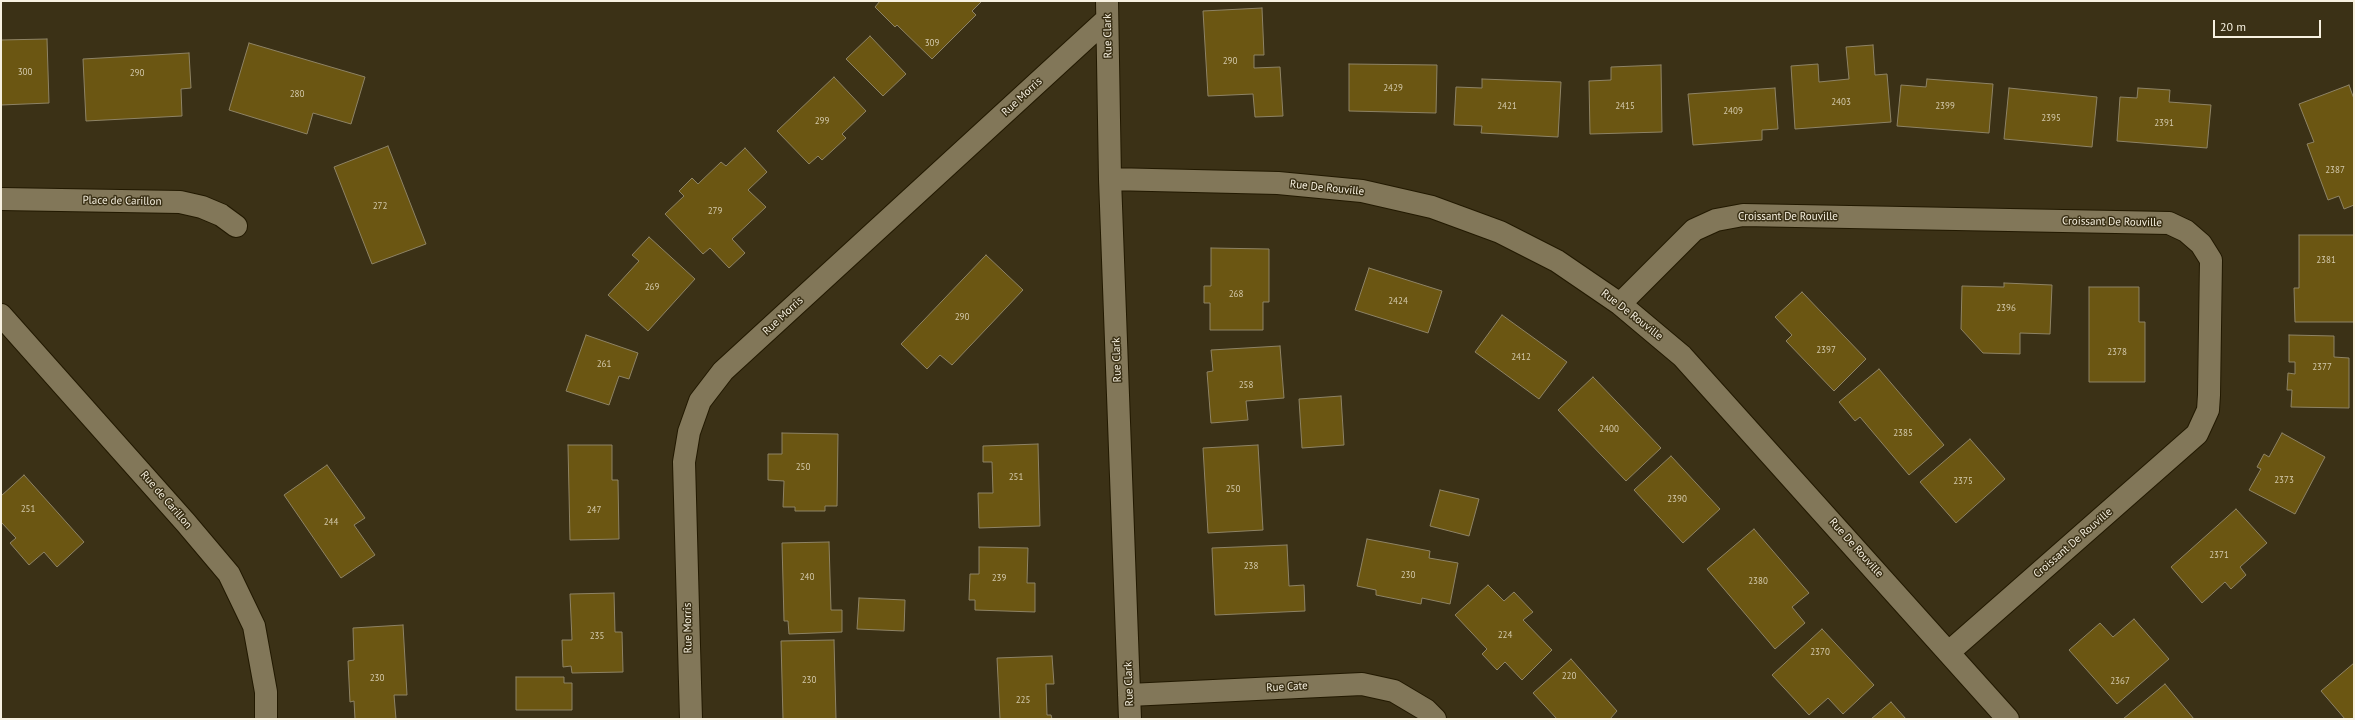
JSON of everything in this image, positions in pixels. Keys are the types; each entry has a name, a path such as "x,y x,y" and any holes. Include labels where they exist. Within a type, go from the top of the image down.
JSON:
{"street":[{"name":"Rue Clark","path":"1107,10 1110,179 1130,719"},
{"name":"Rue Morris","path":"690,719 684,462 689,432 700,401 723,371 1107,10"},
{"name":"Rue De Rouville","path":"1110,179 1278,182 1362,191 1432,207 1500,232 1557,261 1620,304 1682,356 2008,719"},
{"name":"Place de Carillon","path":"1,199 180,202 202,207 221,215 236,226"},
{"name":"Croissant De Rouville","path":"1620,304 1694,230 1716,220 1743,215 2169,223 2186,231 2201,244 2211,260 2209,395 2208,410 2197,434 1949,652"},
{"name":"Rue de Carillon","path":"1,315 186,522 229,574 254,626 266,692 266,719"},
{"name":"Rue Cate","path":"1129,695 1362,684 1394,691 1426,710 1435,719"}],"building":[{"path":"880,1 982,1 972,11 976,15 932,59 897,25 895,27 875,7"},
{"path":"1262,8 1264,55 1254,55 1254,68 1280,67 1283,116 1255,117 1253,94 1208,96 1203,11"},
{"path":"870,36 906,74 883,96 846,59"},
{"path":"47,39 49,103 1,105 1,40"},
{"path":"249,43 365,77 351,124 313,113 307,134 229,110"},
{"path":"1873,45 1875,75 1887,74 1891,122 1795,129 1791,66 1818,64 1819,82 1849,79 1846,47"},
{"path":"189,53 191,88 181,89 182,116 86,121 83,59"},
{"path":"1349,64 1437,65 1436,113 1349,111"},
{"path":"1661,65 1662,132 1590,134 1589,81 1611,80 1611,67"},
{"path":"834,77 866,111 842,134 846,138 822,160 818,156 809,164 777,131"},
{"path":"1482,79 1561,82 1558,137 1481,133 1482,126 1454,125 1456,87 1482,88"},
{"path":"1927,79 1993,84 1989,133 1897,126 1901,85 1926,87"},
{"path":"2349,85 2354,99 2354,205 2344,209 2339,196 2328,200 2307,144 2314,142 2299,104"},
{"path":"1775,88 1778,129 1762,130 1762,140 1693,145 1688,94"},
{"path":"2009,88 2097,97 2092,147 2004,139"},
{"path":"2138,88 2170,90 2169,102 2211,105 2207,148 2117,141 2120,97 2137,98"},
{"path":"388,146 426,244 372,264 334,167"},
{"path":"745,148 767,172 748,190 766,207 732,239 745,253 729,268 710,248 703,254 665,214 684,196 679,191 692,178 698,184 721,162 726,166"},
{"path":"2299,235 2354,235 2354,322 2295,322 2294,288 2299,288"},
{"path":"649,237 695,279 648,331 608,295 639,261 632,255"},
{"path":"1211,248 1269,249 1269,302 1263,302 1263,330 1210,330 1210,303 1204,303 1204,286 1211,286"},
{"path":"986,255 1023,290 952,365 940,355 927,369 901,344"},
{"path":"1369,268 1442,291 1428,333 1355,310"},
{"path":"2004,283 2052,285 2050,334 2020,333 2020,354 1983,353 1961,329 1962,286 2004,287"},
{"path":"2089,287 2139,287 2139,322 2145,322 2145,382 2089,382"},
{"path":"1802,292 1866,359 1834,391 1786,341 1792,335 1775,317"},
{"path":"1502,315 1567,362 1539,399 1475,352"},
{"path":"586,335 638,353 629,379 619,376 609,405 566,391"},
{"path":"2289,335 2334,336 2334,357 2349,358 2349,408 2291,407 2292,390 2287,390 2288,373 2295,374 2295,362 2289,362"},
{"path":"1280,346 1284,398 1246,401 1248,420 1211,423 1207,372 1213,371 1211,350"},
{"path":"1879,369 1944,445 1909,475 1860,417 1855,421 1839,402"},
{"path":"1593,377 1661,448 1626,481 1558,410"},
{"path":"1341,396 1344,445 1302,448 1299,399"},
{"path":"782,433 838,434 837,506 825,506 825,511 795,511 795,507 783,507 784,481 768,480 768,454 782,454"},
{"path":"2282,433 2325,457 2295,514 2249,490 2261,469 2257,467 2264,454 2269,457"},
{"path":"1970,439 2005,479 1956,523 1920,482"},
{"path":"1038,444 1040,526 979,528 978,493 993,493 992,462 983,462 983,446"},
{"path":"568,445 612,445 612,480 618,480 619,539 570,540"},
{"path":"1258,445 1263,530 1208,533 1203,448"},
{"path":"1671,456 1720,509 1683,543 1634,490"},
{"path":"327,465 365,518 354,525 375,555 341,578 284,495"},
{"path":"24,475 84,542 57,567 44,552 29,565 10,543 16,538 1,522 1,496"},
{"path":"1440,490 1479,499 1469,536 1430,526"},
{"path":"2236,509 2267,543 2240,567 2246,575 2231,589 2225,582 2202,603 2171,567"},
{"path":"1754,529 1809,593 1792,607 1805,623 1775,649 1707,569"},
{"path":"1367,539 1430,551 1429,558 1458,563 1450,604 1422,598 1421,604 1376,595 1376,590 1357,586"},
{"path":"829,542 831,610 842,610 842,632 789,634 788,621 784,621 782,543"},
{"path":"1287,545 1289,586 1304,585 1305,611 1215,615 1212,548"},
{"path":"979,547 1028,548 1027,583 1035,583 1035,612 975,610 975,600 969,600 970,574 979,574"},
{"path":"1488,585 1504,601 1514,592 1533,612 1523,620 1552,650 1522,680 1505,662 1497,670 1482,654 1487,649 1455,615"},
{"path":"614,593 615,632 622,632 623,672 572,673 571,666 563,667 562,640 572,640 570,594"},
{"path":"859,598 905,600 904,631 857,629"},
{"path":"2134,619 2169,659 2117,704 2069,650 2100,623 2113,637"},
{"path":"403,625 407,695 394,695 396,719 355,719 354,701 350,702 348,661 354,660 353,628"},
{"path":"1822,629 1874,685 1843,714 1828,698 1809,715 1772,675"},
{"path":"834,640 836,719 783,719 781,641"},
{"path":"1052,656 1054,684 1046,684 1047,715 1051,715 1052,719 1000,719 997,658"},
{"path":"1571,659 1617,711 1610,719 1557,719 1533,693"},
{"path":"2354,663 2354,719 2345,719 2321,691"},
{"path":"516,677 564,677 564,683 572,683 572,710 516,710"},
{"path":"2165,684 2194,719 2123,719"},
{"path":"1891,702 1906,719 1871,719"}]}
